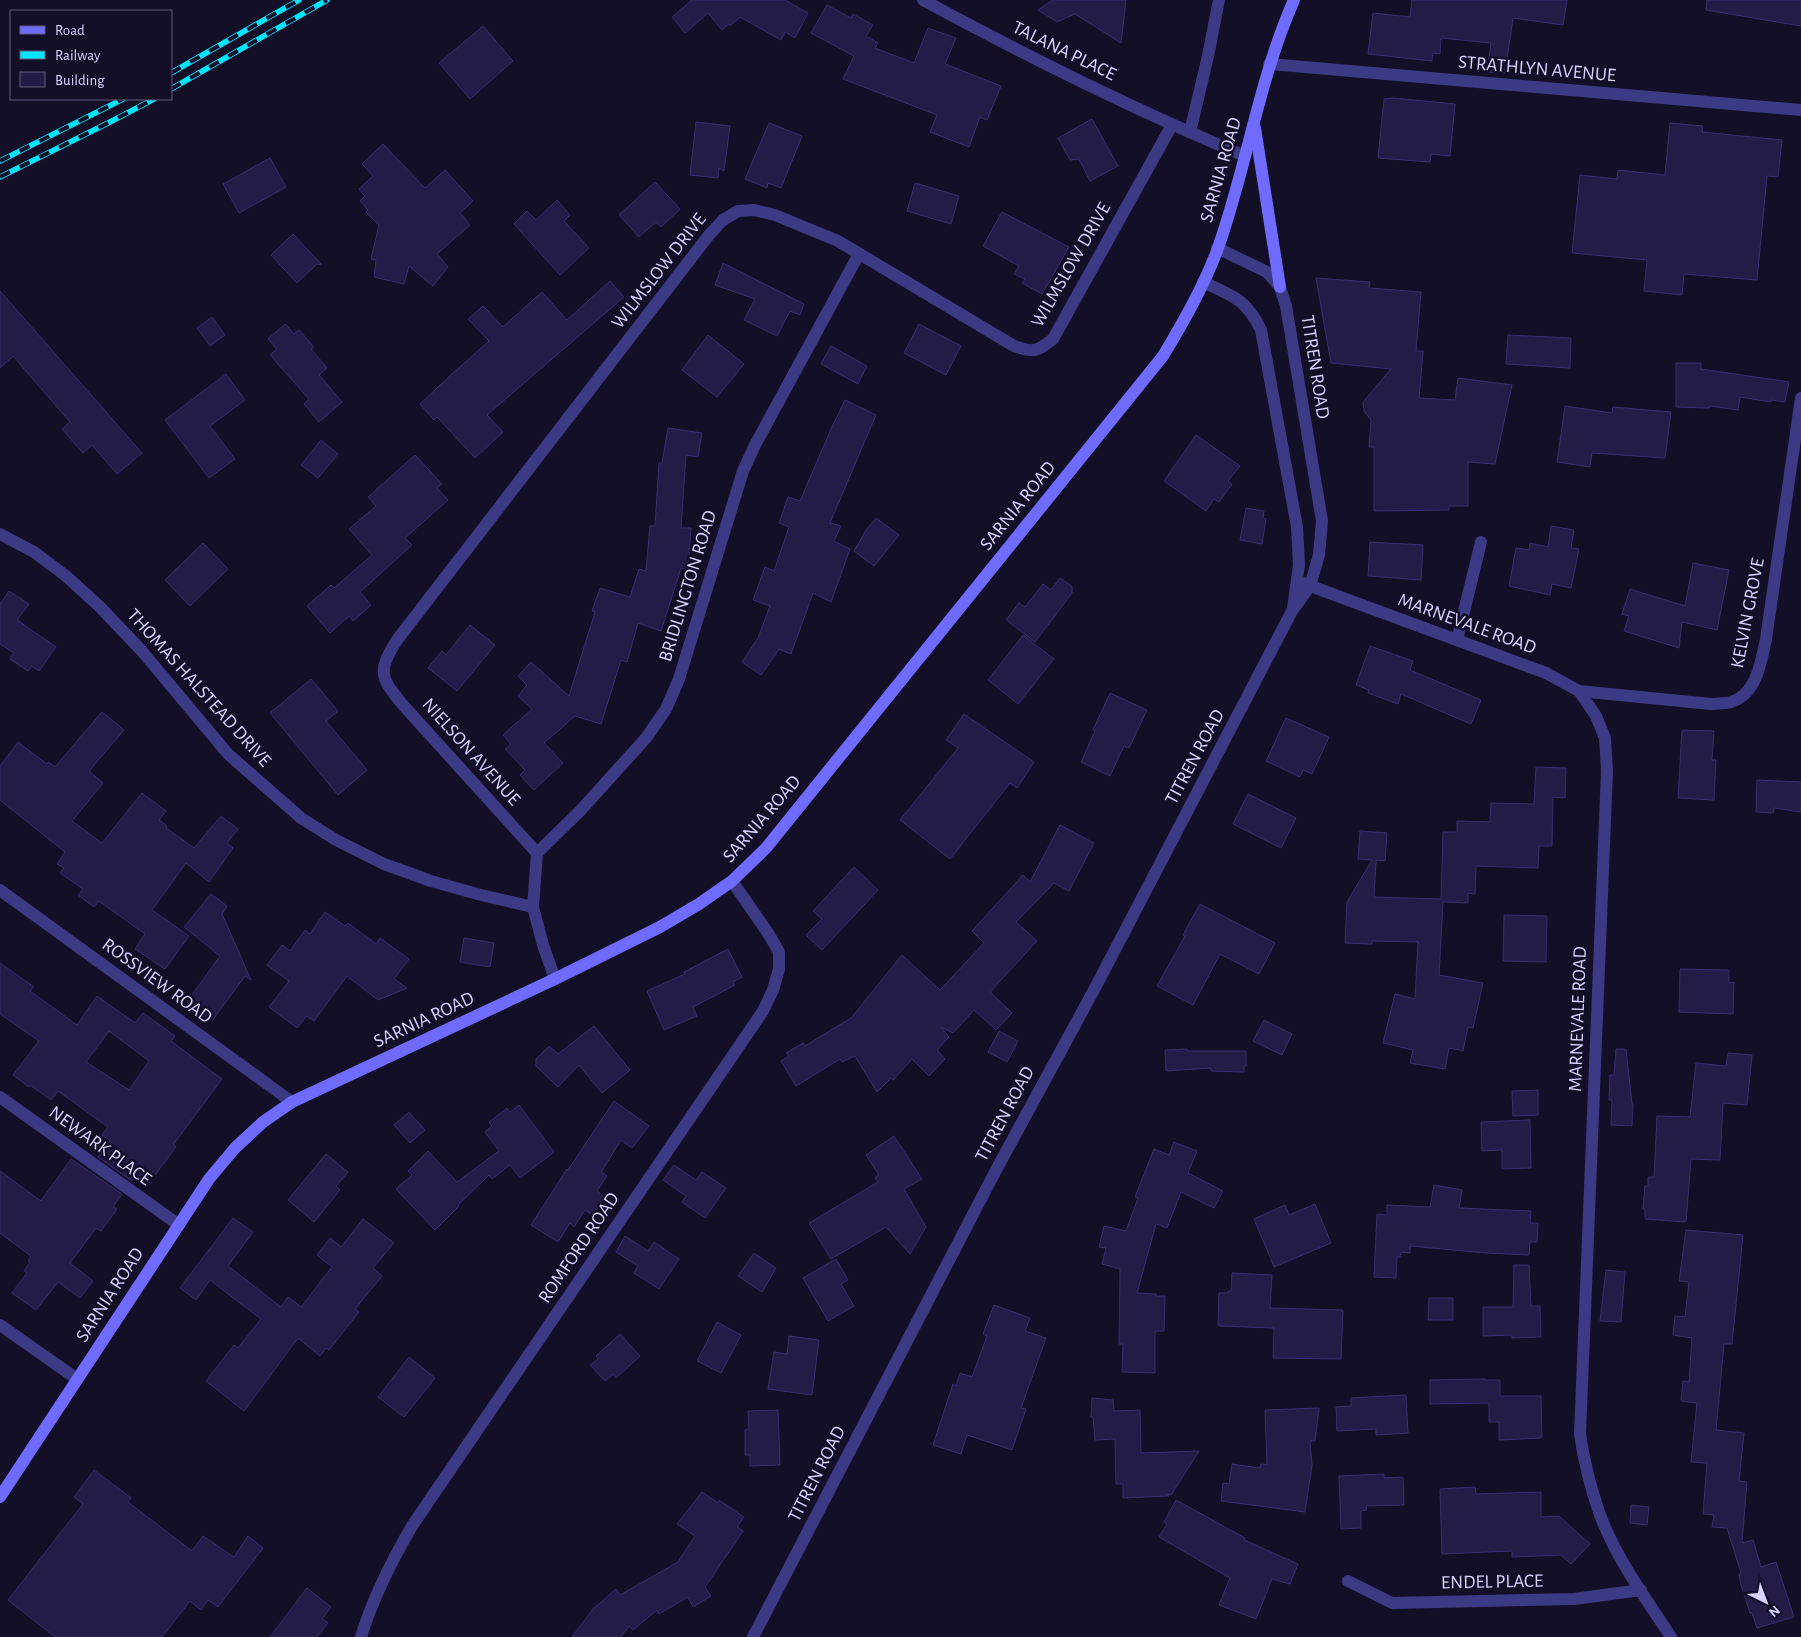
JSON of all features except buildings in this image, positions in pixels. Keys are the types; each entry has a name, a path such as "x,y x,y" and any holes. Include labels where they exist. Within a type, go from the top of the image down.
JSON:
{"main road":[{"name":"SARNIA ROAD","path":"0,1497 209,1179 235,1148 263,1122 292,1102 555,980 660,927 699,904 732,881 766,848 1163,356 1204,282 1218,248 1254,124 1269,64 1294,0"},
{"path":"1254,124 1280,287"}],"street":[{"name":"TALANA PLACE","path":"922,0 974,28 1172,125 1245,156"},
{"path":"1190,132 1219,0"},
{"name":"STRATHLYN AVENUE","path":"1269,64 1801,110"},
{"name":"WILMSLOW DRIVE","path":"382,672 386,657 397,640 709,235 723,220 738,210 754,210 775,215 838,241 1014,346 1030,352 1042,348 1053,339 1172,125"},
{"name":"TITREN ROAD","path":"753,1637 1292,611 1310,586 1320,555 1322,521 1286,306 1280,287 1267,272 1218,248"},
{"name":"BRIDLINGTON ROAD","path":"538,853 587,804 646,738 666,709 679,679 743,471 755,445 860,254"},
{"name":"TITREN ROAD","path":"1204,282 1237,298 1253,313 1261,330 1297,527 1299,550 1297,581 1292,611"},
{"name":"KELVIN GROVE","path":"1579,691 1711,704 1731,702 1749,691 1760,668 1766,639 1801,398"},
{"name":"THOMAS HALSTEAD DRIVE","path":"0,534 34,552 66,576 99,606 140,650 228,754 301,818 336,840 384,864 448,885 534,907"},
{"path":"1457,640 1481,542"},
{"name":"MARNEVALE ROAD","path":"1297,581 1546,673 1579,691 1596,716 1605,738 1607,771 1580,1434 1587,1473 1599,1513 1615,1547 1671,1637"},
{"name":"NIELSON AVENUE","path":"382,672 389,688 403,705 538,853"},
{"path":"538,853 534,907 542,945 555,980"},
{"name":"ROMFORD ROAD","path":"360,1637 368,1612 384,1576 412,1526 763,1011 773,990 779,969 779,952 732,881"},
{"name":"ROSSVIEW ROAD","path":"0,890 292,1102"},
{"name":"NEWARK PLACE","path":"0,1097 178,1225"},
{"path":"0,1325 77,1379"},
{"name":"ENDEL PLACE","path":"1348,1580 1392,1603 1574,1599 1641,1590"}],"railway":[{"path":"172,72 299,0"},
{"path":"172,88 327,0"},
{"path":"0,161 121,100"},
{"path":"0,177 152,100"}]}
